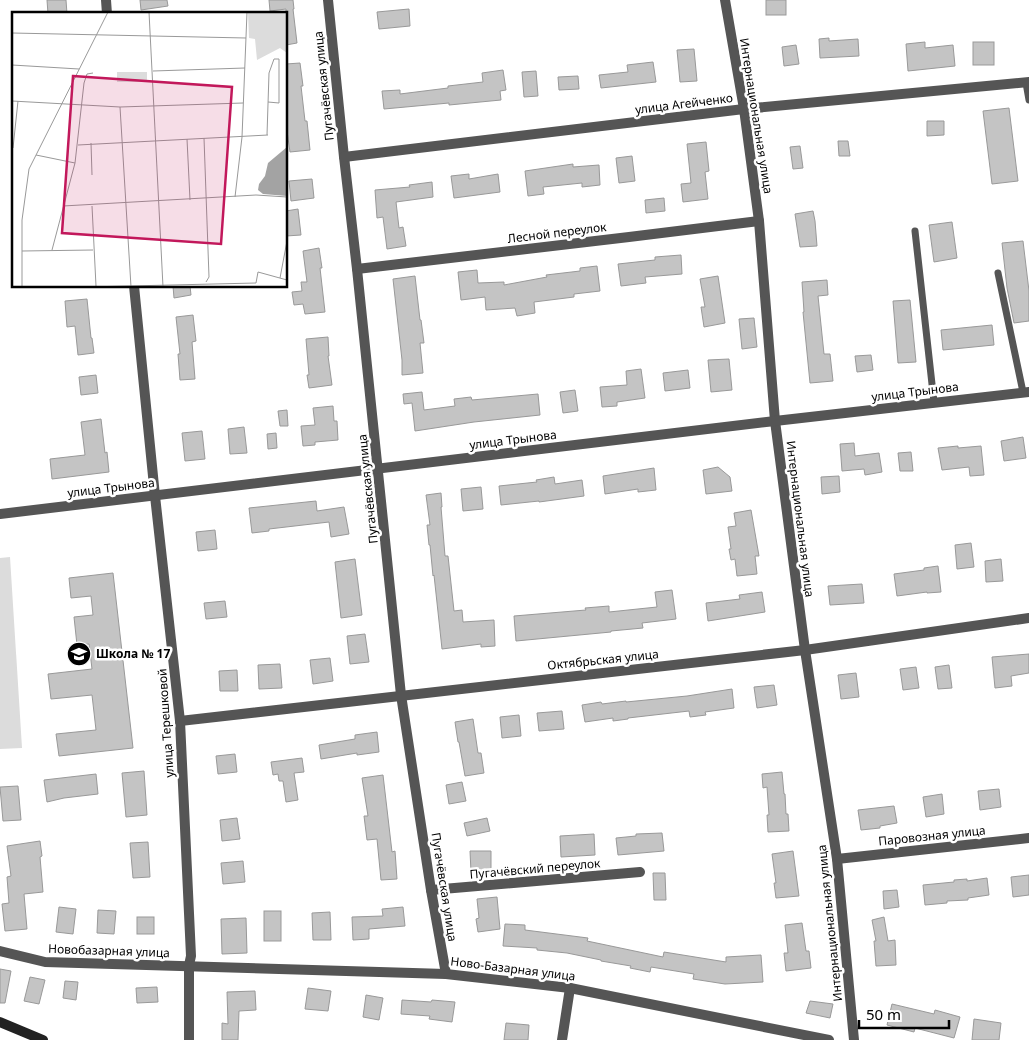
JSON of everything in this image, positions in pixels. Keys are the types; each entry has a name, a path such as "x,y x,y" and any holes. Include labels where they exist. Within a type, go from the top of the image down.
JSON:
{"street":[{"name":"Пугачёвская улица","path":"328,0 401,695 446,974"},
{"name":"Интернациональная улица","path":"725,0 744,109 759,221 775,421 805,650 837,859 854,1040"},
{"name":"улица Агейченко","path":"344,157 744,109 1028,82"},
{"name":"Лесной переулок","path":"357,269 759,221"},
{"name":"улица Терешковой","path":"134,288 180,721 191,956 188,965 189,1040"},
{"name":"улица Трынова","path":"0,514 1026,392"},
{"name":"Октябрьская улица","path":"180,721 805,650 1029,618"},
{"name":"Паровозная улица","path":"837,859 1029,838"},
{"name":"Пугачёвский переулок","path":"432,890 640,872"},
{"name":"Новобазарная улица","path":"0,951 44,962 188,965"},
{"name":"Ново-Базарная улица","path":"188,965 446,974 570,988 829,1040"},
{"path":"562,1040 570,988"},
{"path":"0,1022 43,1040"}],"lane":[{"path":"1028,82 1029,100"},
{"path":"916,231 934,402"},
{"path":"998,273 1026,392"}],"shaded area":[{"path":"10,557 22,748 0,749 0,558"}],"building":[{"path":"47,0 66,0 67,12 48,12"},
{"path":"140,0 167,0 168,6 141,10"},
{"path":"269,0 293,0 297,43 288,45 288,12 286,12 286,9 270,11"},
{"path":"766,0 786,0 786,15 766,15"},
{"path":"409,9 410,26 379,29 377,12"},
{"path":"829,38 829,41 858,39 859,56 820,58 819,39"},
{"path":"925,42 925,48 953,45 955,66 908,71 906,44"},
{"path":"973,42 994,42 994,65 973,65"},
{"path":"796,45 799,64 784,66 782,47"},
{"path":"694,49 697,81 680,82 677,50"},
{"path":"653,62 656,82 601,88 599,75 628,72 627,65"},
{"path":"300,63 305,121 307,121 310,150 290,152 288,138 288,64"},
{"path":"503,70 506,90 500,91 501,100 384,109 382,91 400,90 400,94 483,82 482,73"},
{"path":"536,71 538,96 524,97 522,72"},
{"path":"578,76 579,89 559,90 558,77"},
{"path":"1009,108 1018,181 992,184 983,111"},
{"path":"927,121 944,121 944,135 927,136"},
{"path":"838,141 848,141 850,156 839,156"},
{"path":"706,142 709,171 705,172 708,199 683,202 681,184 691,183 687,144"},
{"path":"800,146 803,168 793,169 790,147"},
{"path":"632,156 635,181 619,183 616,158"},
{"path":"573,164 573,167 599,165 600,185 582,187 582,183 543,187 544,194 528,196 525,171"},
{"path":"469,174 469,179 498,174 500,192 454,198 451,176"},
{"path":"312,179 314,198 291,201 289,181"},
{"path":"432,182 433,197 396,202 399,228 403,227 406,246 387,249 383,217 377,218 375,190 410,187 409,185"},
{"path":"664,198 665,211 646,213 645,200"},
{"path":"298,209 301,235 288,236 288,211"},
{"path":"813,211 817,246 800,247 795,214"},
{"path":"952,222 957,258 934,262 929,225"},
{"path":"1023,241 1029,291 1029,321 1014,323 1007,288 1002,243"},
{"path":"319,248 325,312 305,314 303,304 294,305 292,292 302,291 301,282 307,282 303,251"},
{"path":"681,255 682,274 645,277 646,283 621,286 618,264 655,260 655,257"},
{"path":"597,266 600,291 574,294 574,297 534,302 535,313 517,316 515,308 486,310 485,297 461,300 458,272 477,270 478,283 504,282 504,285"},
{"path":"415,276 424,343 420,343 423,373 402,375 393,279"},
{"path":"718,276 725,323 704,327 701,307 705,307 700,279"},
{"path":"827,280 828,295 818,296 824,354 830,354 833,381 810,383 802,282"},
{"path":"173,288 190,288 191,295 174,298"},
{"path":"87,299 94,353 78,355 75,326 67,327 65,301"},
{"path":"910,300 916,362 898,363 893,301"},
{"path":"193,315 196,341 192,342 195,379 180,380 178,354 180,354 176,317"},
{"path":"754,318 757,347 742,349 739,319"},
{"path":"992,325 994,345 943,350 941,330"},
{"path":"328,337 328,356 332,385 309,388 306,339"},
{"path":"871,355 873,370 857,372 855,356"},
{"path":"729,359 732,390 711,392 708,360"},
{"path":"641,369 645,398 617,402 617,406 602,407 600,387 627,385 626,371"},
{"path":"688,370 690,388 665,391 663,373"},
{"path":"96,375 98,393 81,395 79,377"},
{"path":"575,390 578,411 563,413 560,392"},
{"path":"422,392 424,410 455,406 454,399 471,397 472,400 538,394 540,415 415,431 412,403 404,404 403,394"},
{"path":"333,406 334,421 337,421 338,440 315,442 315,445 303,446 301,426 315,425 313,408"},
{"path":"287,410 288,426 280,426 278,411"},
{"path":"101,419 109,472 52,479 50,459 85,455 81,422"},
{"path":"244,427 247,453 230,454 228,429"},
{"path":"202,431 205,459 185,461 182,433"},
{"path":"276,433 277,448 268,449 267,434"},
{"path":"1023,437 1026,458 1004,461 1001,441"},
{"path":"854,443 855,456 879,453 882,472 865,475 864,469 842,471 840,444"},
{"path":"958,446 958,448 981,446 984,475 970,476 969,467 942,470 938,448"},
{"path":"911,452 913,471 900,471 898,453"},
{"path":"718,467 730,477 732,491 706,494 703,470"},
{"path":"654,468 656,490 638,492 638,489 605,494 603,476"},
{"path":"839,476 840,492 822,494 821,477"},
{"path":"554,477 555,484 582,480 584,496 501,505 499,486 537,482 536,480"},
{"path":"481,487 483,509 463,511 461,489"},
{"path":"441,493 445,556 448,556 454,611 462,610 463,622 494,620 495,646 481,647 481,644 442,649 429,545 427,525 430,525 426,495"},
{"path":"316,501 317,511 344,507 349,534 331,537 329,522 269,529 269,531 252,533 249,508"},
{"path":"751,510 759,556 755,556 757,574 737,576 735,559 731,560 728,527 736,526 734,513"},
{"path":"215,530 217,549 198,551 196,532"},
{"path":"971,543 974,567 957,569 955,545"},
{"path":"355,559 362,615 341,618 335,562"},
{"path":"1001,559 1003,581 986,582 985,561"},
{"path":"938,566 941,592 897,596 894,574"},
{"path":"113,573 133,748 59,756 56,734 96,730 92,695 51,699 48,674 92,669 89,644 77,645 74,617 93,615 91,596 71,598 69,578"},
{"path":"862,584 864,603 830,605 828,586"},
{"path":"672,590 676,619 642,623 643,628 516,641 514,616 586,610 585,608 609,606 609,612 657,607 655,592"},
{"path":"762,592 765,612 708,621 706,603 740,599 739,595"},
{"path":"225,601 227,617 206,619 204,603"},
{"path":"365,634 369,662 350,664 347,636"},
{"path":"1029,654 1029,673 1011,676 1012,686 995,688 992,657"},
{"path":"330,658 333,681 313,684 310,660"},
{"path":"280,664 282,688 259,689 258,665"},
{"path":"949,665 952,688 938,689 935,667"},
{"path":"916,667 919,688 903,690 900,669"},
{"path":"237,670 238,691 220,691 219,671"},
{"path":"856,673 859,697 841,699 838,675"},
{"path":"774,685 777,705 757,708 754,687"},
{"path":"732,689 734,708 705,712 706,715 690,717 689,711 613,721 613,718 585,722 582,705 687,696"},
{"path":"562,711 564,729 539,731 537,713"},
{"path":"519,715 521,736 502,738 500,717"},
{"path":"473,719 478,753 481,753 484,773 465,776 455,722"},
{"path":"377,732 379,752 357,755 357,753 321,759 319,745 355,739 355,735"},
{"path":"235,754 237,772 218,774 216,756"},
{"path":"302,758 304,772 294,773 298,800 286,802 283,781 279,781 278,774 273,775 271,762"},
{"path":"144,771 147,815 126,817 122,773"},
{"path":"782,772 789,831 768,832 767,787 763,788 762,774"},
{"path":"96,774 98,794 47,802 44,780"},
{"path":"383,775 392,852 395,851 397,879 381,880 377,839 367,840 364,816 368,816 362,778"},
{"path":"462,782 466,801 449,804 446,785"},
{"path":"18,786 21,820 3,821 0,787"},
{"path":"999,789 1001,807 980,810 978,791"},
{"path":"942,794 944,814 926,817 923,797"},
{"path":"894,806 897,823 880,826 880,828 861,830 858,810"},
{"path":"237,818 240,839 222,841 220,820"},
{"path":"487,818 490,831 467,836 464,823"},
{"path":"662,833 664,851 618,855 616,838 636,836 636,834"},
{"path":"594,834 595,855 561,857 560,836"},
{"path":"40,841 43,892 24,894 27,929 5,931 2,904 9,903 7,877 11,876 7,846"},
{"path":"148,842 150,877 133,878 130,843"},
{"path":"470,851 491,851 491,871 471,872"},
{"path":"793,851 799,896 776,898 772,854"},
{"path":"243,861 245,882 223,884 221,863"},
{"path":"653,873 665,873 666,900 654,900"},
{"path":"1029,875 1029,895 1013,897 1011,877"},
{"path":"987,878 989,895 968,898 968,900 925,905 923,885 954,882 954,880 967,879 967,881"},
{"path":"897,890 899,907 884,909 883,891"},
{"path":"497,897 500,929 478,932 476,919 479,918 477,899"},
{"path":"59,907 76,909 73,934 56,932"},
{"path":"403,907 405,926 369,929 369,939 353,940 352,917 383,916 382,909"},
{"path":"98,910 116,911 114,934 97,933"},
{"path":"264,911 281,911 281,941 264,941"},
{"path":"330,912 331,940 313,940 312,913"},
{"path":"137,917 154,917 154,934 137,934"},
{"path":"884,917 888,941 895,940 896,965 876,966 874,941 876,941 872,920"},
{"path":"246,918 247,953 222,954 221,919"},
{"path":"802,923 806,951 809,951 811,968 786,971 784,953 788,953 785,925"},
{"path":"505,924 525,925 525,930 588,938 587,941 663,957 664,952 726,962 726,957 761,955 763,982 725,984 693,979 694,974 651,967 650,972 630,968 631,966 567,953 537,950 537,948 503,946"},
{"path":"0,969 11,971 5,1003 0,1003"},
{"path":"30,977 45,980 39,1004 24,1001"},
{"path":"65,981 78,982 76,1000 63,998"},
{"path":"157,987 158,1002 137,1003 136,988"},
{"path":"308,988 331,991 328,1011 305,1009"},
{"path":"255,991 256,1010 239,1011 238,1040 222,1040 222,1023 228,1024 227,992"},
{"path":"366,995 383,998 379,1020 363,1017"},
{"path":"402,1000 455,1002 452,1022 429,1019 430,1016 401,1014"},
{"path":"810,1001 833,1004 830,1018 806,1013"},
{"path":"892,1004 934,1014 935,1010 960,1017 954,1038 915,1028 914,1032 887,1025"},
{"path":"974,1019 1001,1023 999,1040 972,1040"},
{"path":"506,1023 529,1025 528,1040 504,1040"}],"place":[{"name":"Школа № 17","path":"79,654"}]}
